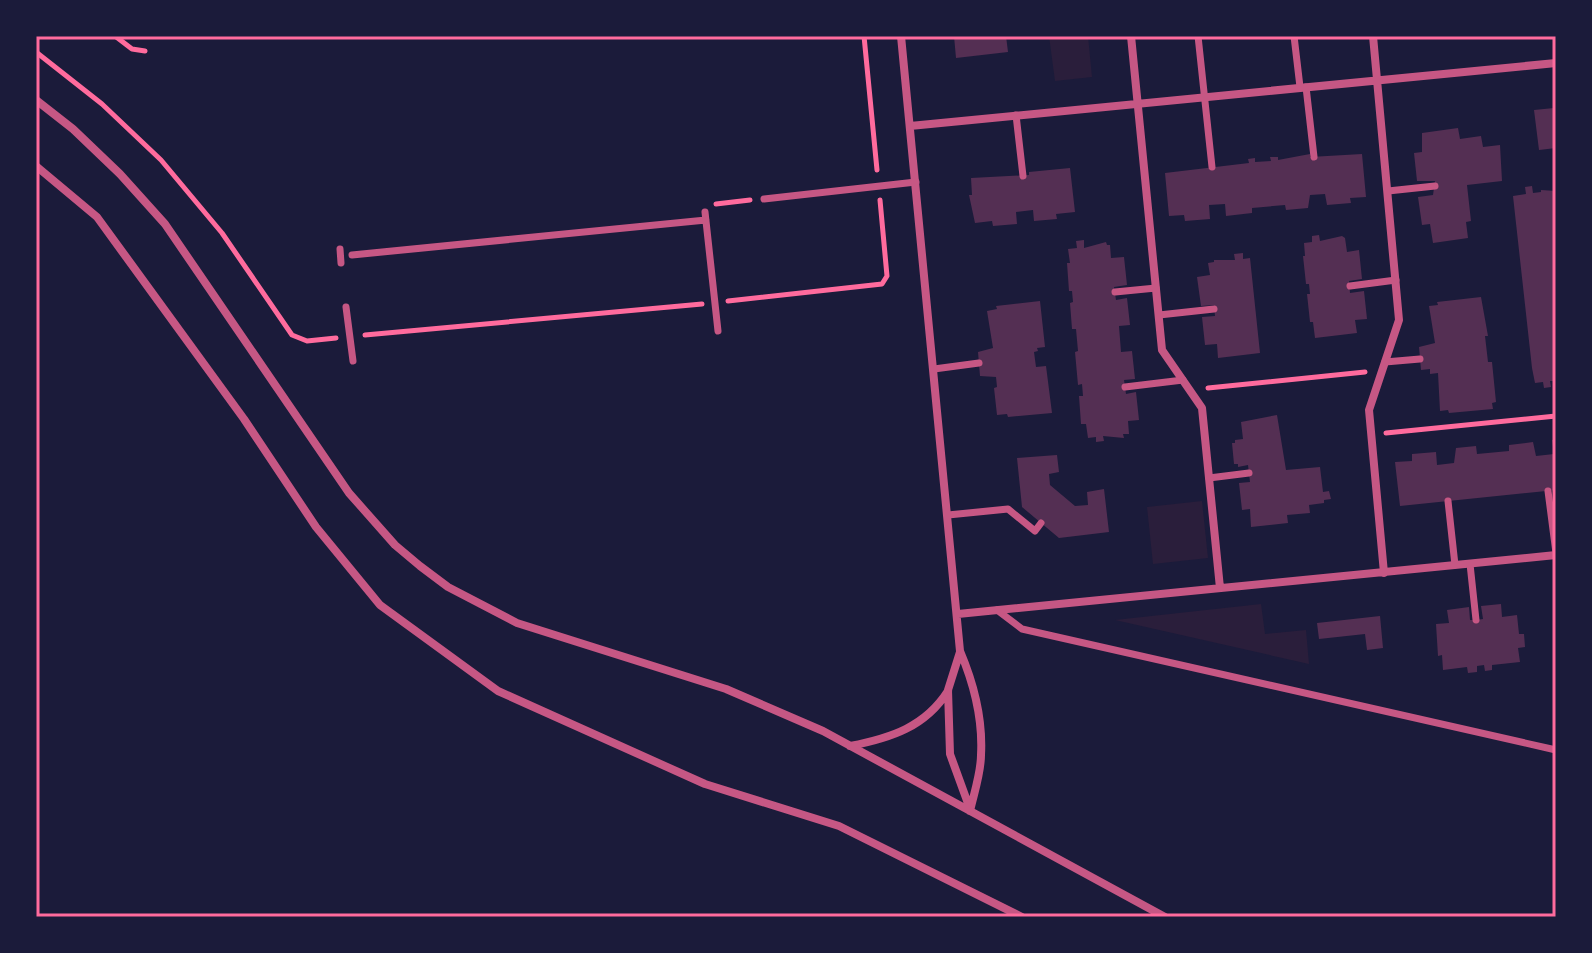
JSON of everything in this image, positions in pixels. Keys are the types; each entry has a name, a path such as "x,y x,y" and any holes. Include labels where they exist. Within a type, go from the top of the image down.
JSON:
{"street":[{"path":"901,36 960,651 974,685 981,756 970,811"},
{"path":"1131,36 1162,350 1202,408 1220,588"},
{"path":"1198,36 1212,167"},
{"path":"1294,36 1314,157"},
{"path":"1373,36 1399,320 1369,410 1384,573"},
{"path":"910,126 1556,63"},
{"path":"36,100 73,129 120,174 165,224 349,493 395,545 448,587 517,623 726,689 823,731 1165,917"},
{"path":"1016,115 1023,176"},
{"path":"36,166 97,217 244,419 316,527 380,605 498,691 705,784 839,826 1022,917"},
{"path":"764,199 916,182"},
{"path":"1388,191 1435,186"},
{"path":"352,255 705,216 718,331"},
{"path":"340,249 341,263"},
{"path":"1350,286 1396,280"},
{"path":"1115,292 1156,288"},
{"path":"346,307 353,361"},
{"path":"1159,315 1214,309"},
{"path":"1384,366 1420,359"},
{"path":"934,369 979,363"},
{"path":"1125,387 1183,380"},
{"path":"1209,478 1249,473"},
{"path":"958,614 1556,554 1548,491"},
{"path":"1448,501 1455,565"},
{"path":"948,515 1008,509 1035,531 1041,523"},
{"path":"1470,564 1476,620"},
{"path":"997,610 1022,629 1556,750"},
{"path":"850,746 904,733 938,706 948,690 960,651"},
{"path":"948,690 950,754 970,811"}],"path":[{"path":"115,36 132,49 145,51"},
{"path":"711,205 764,199"},
{"path":"1189,389 1384,366"},
{"path":"1371,434 1556,416"}],"shaded area":[{"path":"1049,36 1088,36 1092,77 1055,81"},
{"path":"1202,501 1208,558 1153,564 1147,507"},
{"path":"1261,604 1265,634 1306,630 1309,664 1115,620"}],"building":[{"path":"954,36 1006,36 1008,52 956,58"},
{"path":"1554,108 1556,148 1539,150 1534,110"},
{"path":"1458,128 1460,139 1481,136 1483,147 1500,145 1502,181 1467,185 1471,221 1466,222 1468,238 1433,243 1430,224 1422,225 1418,197 1433,195 1435,181 1417,181 1414,153 1422,152 1422,133"},
{"path":"1310,154 1310,157 1362,154 1366,197 1350,198 1351,203 1327,205 1325,194 1310,195 1308,208 1286,210 1285,205 1252,208 1252,213 1226,216 1225,204 1209,205 1210,219 1185,221 1184,215 1169,216 1165,173 1249,163 1248,159 1255,158 1255,162 1271,161 1270,157 1278,157 1278,160"},
{"path":"1070,168 1075,212 1056,214 1057,219 1034,221 1033,210 1016,212 1017,224 993,226 992,221 975,223 969,195 972,195 971,178 1029,175 1029,172"},
{"path":"1532,186 1533,193 1556,191 1556,381 1550,381 1551,387 1544,388 1543,382 1535,383 1532,368 1513,196 1526,194 1525,187"},
{"path":"1319,235 1320,241 1342,236 1347,252 1359,250 1362,279 1349,281 1350,293 1364,291 1367,319 1355,320 1357,333 1315,338 1313,322 1310,322 1309,284 1306,284 1303,256 1304,243 1312,242 1312,236"},
{"path":"1084,240 1084,248 1106,242 1110,245 1111,258 1124,257 1127,285 1114,287 1116,300 1127,298 1130,325 1119,326 1121,352 1132,351 1135,379 1124,380 1126,394 1136,392 1139,420 1128,421 1129,434 1123,434 1124,438 1103,436 1104,441 1096,442 1096,437 1088,438 1086,424 1081,424 1079,396 1083,396 1082,384 1078,385 1075,352 1078,351 1076,329 1072,329 1070,303 1073,302 1067,263 1070,263 1068,249 1077,248 1076,241"},
{"path":"1243,253 1243,259 1250,258 1260,353 1218,358 1217,344 1205,345 1202,317 1215,316 1214,305 1201,306 1197,277 1210,275 1208,263 1235,260 1234,254"},
{"path":"1481,297 1496,402 1492,403 1493,409 1440,411 1438,373 1430,374 1430,369 1421,370 1419,347 1435,343 1429,306 1438,305 1437,302"},
{"path":"1040,301 1045,347 1037,348 1038,351 1034,352 1036,367 1046,366 1052,413 997,415 996,377 980,376 978,352 993,348 987,311 997,309 996,306"},
{"path":"1277,415 1286,470 1320,467 1323,492 1329,491 1331,499 1309,505 1310,513 1287,515 1288,523 1251,527 1250,509 1242,510 1239,483 1250,482 1248,465 1238,467 1234,464 1232,443 1243,439 1241,422"},
{"path":"1556,439 1556,490 1400,506 1395,462 1412,461 1412,454 1436,452 1437,465 1454,463 1456,448 1476,446 1477,454 1509,451 1509,445 1533,442 1536,456 1554,454 1552,440"},
{"path":"1057,455 1059,472 1049,474 1050,485 1075,506 1088,505 1087,492 1104,489 1109,532 1059,538 1022,507 1017,458"},
{"path":"1501,604 1502,617 1517,615 1519,634 1524,634 1525,647 1518,648 1520,662 1492,665 1492,670 1485,671 1484,665 1477,666 1477,672 1468,673 1467,667 1443,670 1442,655 1438,656 1436,624 1449,623 1447,610 1469,607 1470,620 1476,620 1483,619 1481,606"},
{"path":"1380,616 1383,648 1367,650 1365,634 1319,639 1317,623"}]}
